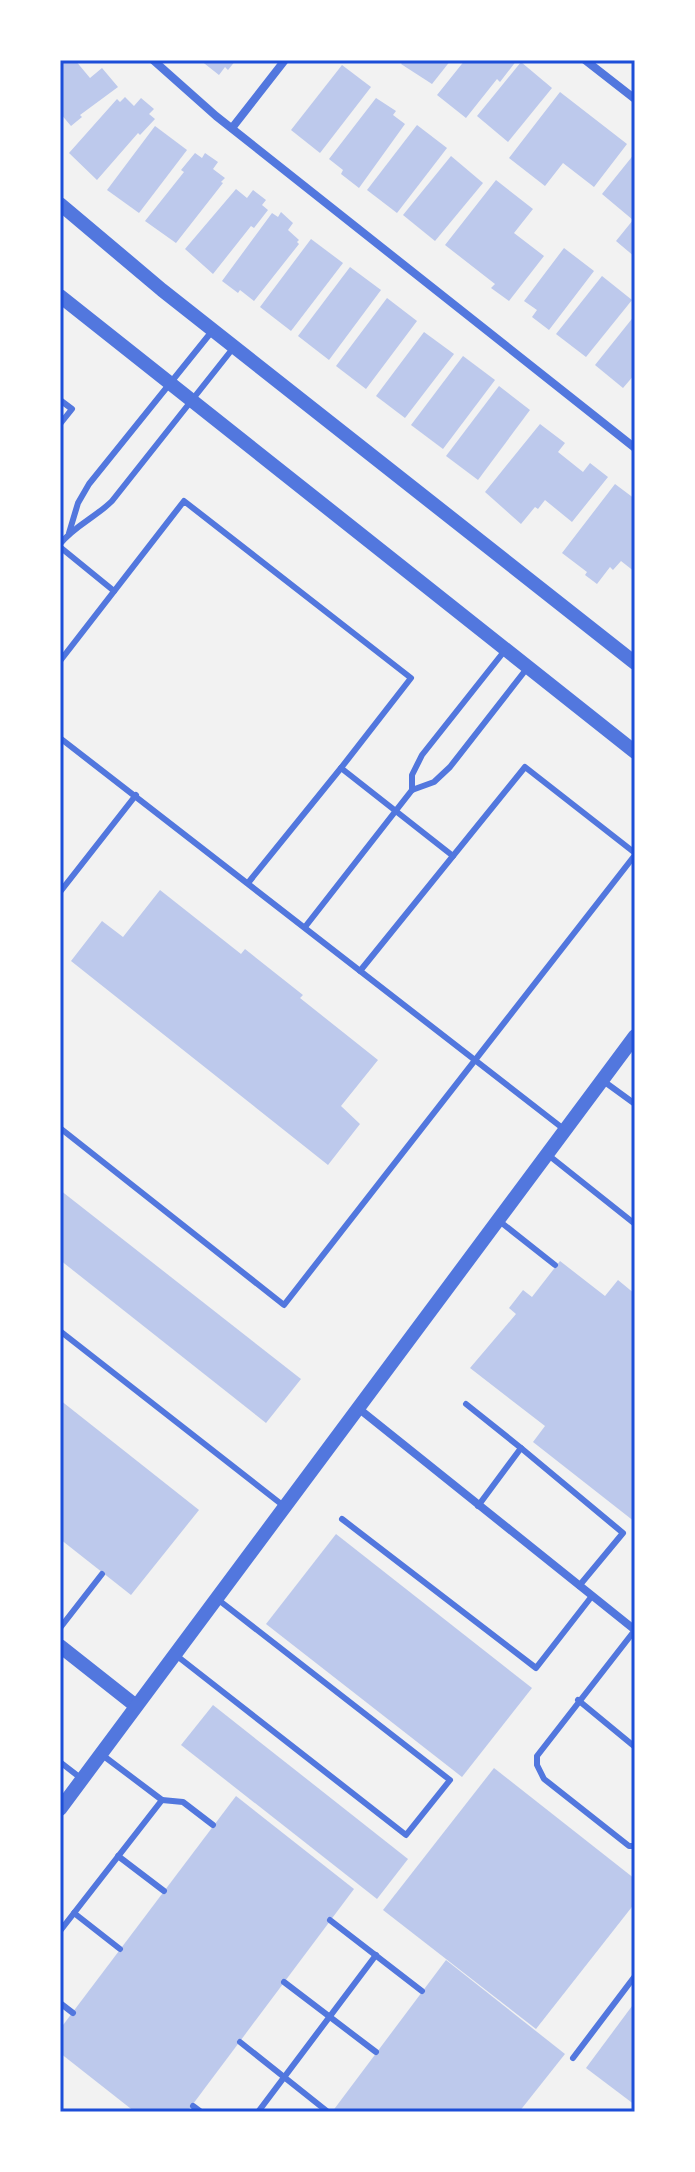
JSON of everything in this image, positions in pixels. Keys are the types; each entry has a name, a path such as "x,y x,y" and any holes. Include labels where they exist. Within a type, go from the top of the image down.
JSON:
{"street":[{"path":"153,60 232,128 635,448"},
{"path":"232,128 285,60"},
{"path":"585,60 635,99"},
{"path":"60,204 234,347 635,663"},
{"path":"60,296 635,752"},
{"path":"60,1809 635,1036"},
{"path":"358,1408 635,1630"},
{"path":"60,1646 136,1706"}],"lane":[{"path":"114,591 60,545 69,533 78,503 89,484 213,330"},
{"path":"69,533 94,518 112,501 234,347"},
{"path":"60,400 72,409 60,424"},
{"path":"60,661 184,501 411,678 248,883"},
{"path":"412,790 412,775 422,755 506,649"},
{"path":"305,927 412,790 434,782 450,767 528,667"},
{"path":"60,738 565,1130"},
{"path":"60,1128 284,1305 635,854 525,767 360,971"},
{"path":"341,768 453,856"},
{"path":"60,892 136,795"},
{"path":"602,1080 635,1104"},
{"path":"547,1154 635,1224"},
{"path":"498,1220 555,1265"},
{"path":"60,1331 285,1507"},
{"path":"466,1404 623,1533 579,1586"},
{"path":"478,1506 521,1448"},
{"path":"342,1519 536,1668 592,1596"},
{"path":"60,1628 102,1574"},
{"path":"175,1654 406,1835 450,1780 216,1598"},
{"path":"635,1630 537,1756 537,1765 544,1779 629,1846 635,1846"},
{"path":"578,1700 635,1747"},
{"path":"101,1754 162,1800 183,1802 213,1825"},
{"path":"60,1762 82,1779"},
{"path":"60,1931 162,1800"},
{"path":"118,1856 164,1891"},
{"path":"74,1913 120,1949"},
{"path":"330,1920 422,1991"},
{"path":"258,2112 376,1955"},
{"path":"573,2058 635,1976"},
{"path":"284,1982 376,2052"},
{"path":"60,2003 73,2013"},
{"path":"240,2042 328,2112"},
{"path":"193,2106 201,2112"}],"building":[{"path":"60,60 75,60 90,78 102,68 118,87 80,115 82,117 71,126 60,113"},
{"path":"200,60 236,60 219,75"},
{"path":"404,60 451,60 432,84 401,64"},
{"path":"465,60 517,60 500,82 497,79 466,118 437,95"},
{"path":"521,62 552,88 508,142 477,116"},
{"path":"342,65 371,87 320,153 291,130"},
{"path":"560,92 627,144 594,187 563,163 545,186 509,158"},
{"path":"125,97 134,106 141,98 154,109 149,114 155,119 140,135 138,133 97,180 69,153 117,99 120,102"},
{"path":"376,98 396,111 393,115 405,124 359,188 341,174 343,170 329,159"},
{"path":"417,125 447,148 397,213 367,190"},
{"path":"155,126 187,150 139,213 107,190"},
{"path":"195,153 202,158 205,153 218,162 213,169 225,178 176,243 145,221"},
{"path":"635,153 635,257 616,241 633,220 602,194"},
{"path":"451,156 483,183 435,241 403,215"},
{"path":"496,180 533,209 514,233 544,256 509,301 491,288 495,284 445,245"},
{"path":"236,189 247,198 253,190 266,200 262,205 268,210 254,228 251,226 213,274 185,249"},
{"path":"281,212 293,223 288,230 299,240 299,244 254,301 222,281 272,213 278,217"},
{"path":"311,239 343,263 291,331 260,307"},
{"path":"564,248 594,271 549,330 532,317 537,310 524,301"},
{"path":"350,267 381,290 329,360 298,336"},
{"path":"602,276 632,300 586,357 556,334"},
{"path":"387,298 417,321 366,389 336,366"},
{"path":"635,315 635,374 623,388 595,365"},
{"path":"424,332 454,354 405,418 376,396"},
{"path":"463,356 495,380 443,449 411,425"},
{"path":"499,386 530,410 478,480 446,456"},
{"path":"540,424 565,443 558,452 583,472 590,463 608,477 572,522 545,500 521,524 485,492"},
{"path":"615,484 635,499 635,572 621,561 613,570 610,567 597,584 562,553"},
{"path":"160,890 241,954 245,949 378,1060 341,1106 360,1124 328,1165 71,961 102,921 123,937"},
{"path":"60,1190 301,1379 266,1423 60,1260"},
{"path":"560,1261 605,1296 618,1280 635,1294 635,1522 533,1442 545,1426 470,1368 516,1314 509,1308 523,1290 532,1297"},
{"path":"60,1400 199,1510 131,1595 60,1539"},
{"path":"336,1534 532,1688 462,1777 266,1624"},
{"path":"213,1705 408,1859 377,1899 181,1745"},
{"path":"494,1768 635,1879 635,1903 536,2029 383,1910"},
{"path":"236,1796 354,1889 187,2112 135,2112 60,2053 60,2029"},
{"path":"446,1960 565,2054 519,2112 332,2112"},
{"path":"635,2002 635,2105 586,2068"}]}
